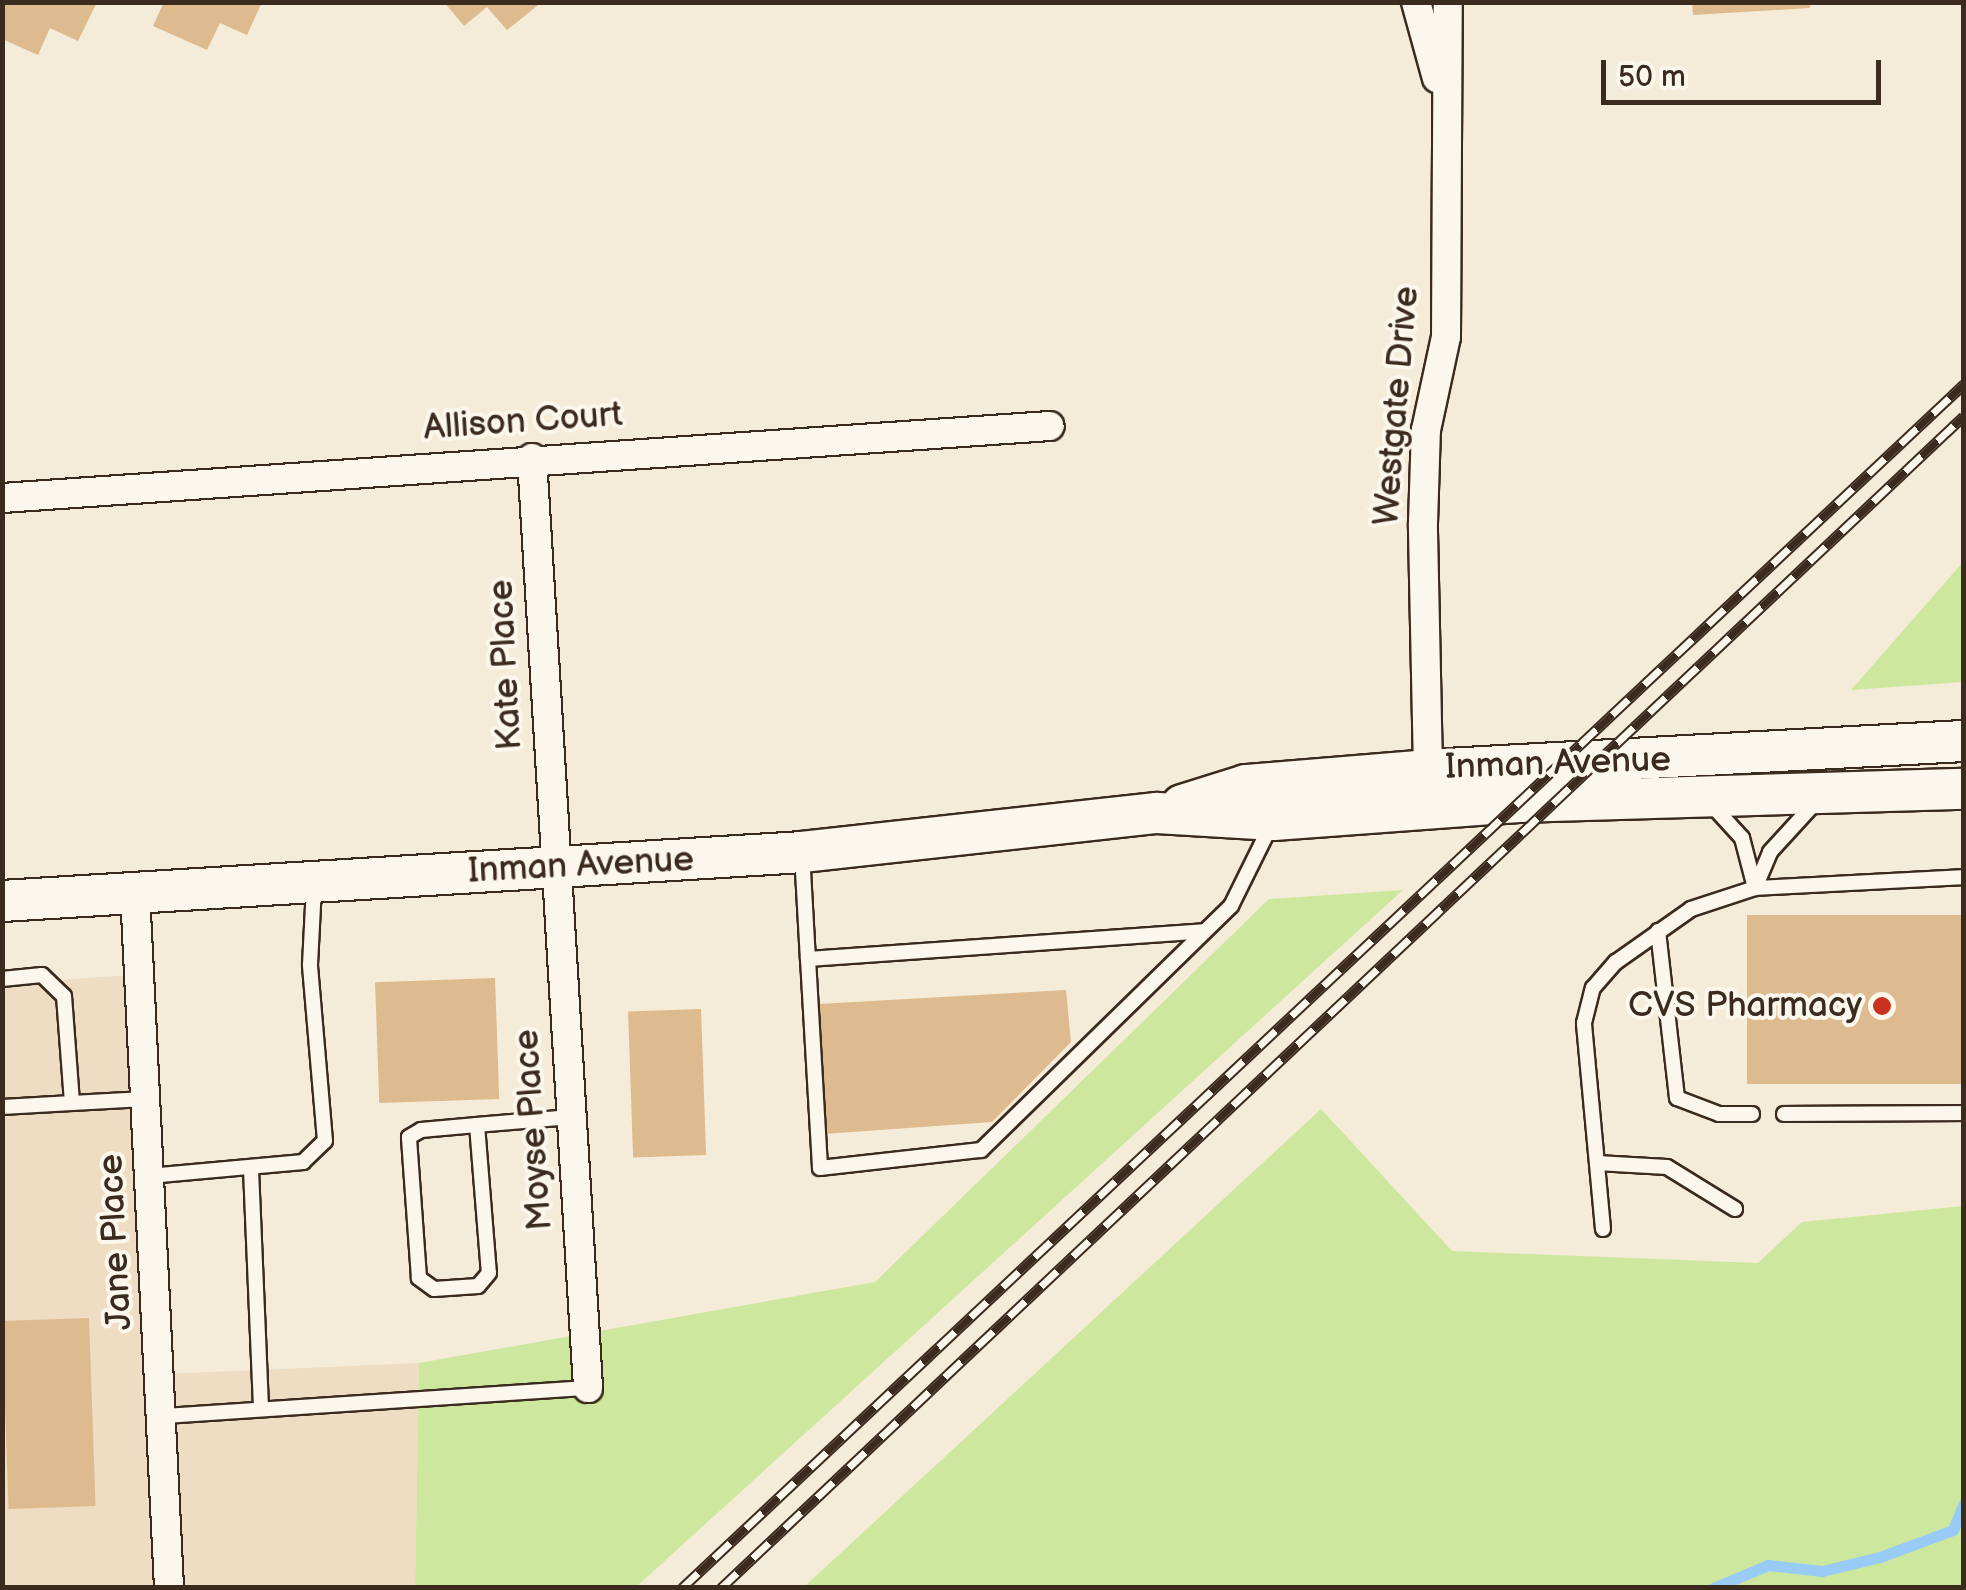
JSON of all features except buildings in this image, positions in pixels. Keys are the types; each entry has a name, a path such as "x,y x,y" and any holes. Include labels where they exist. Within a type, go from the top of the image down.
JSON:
{"main road":[{"name":"Inman Avenue","path":"1158,812 1246,785 1428,770 1964,741"},
{"name":"Inman Avenue","path":"2,901 802,852 1158,812 1274,820 1518,802 1964,789"}],"street":[{"name":"Westgate Drive","path":"1416,2 1446,108"},
{"name":"Westgate Drive","path":"1428,770 1423,522 1426,430 1446,338 1448,2"},
{"name":"Allison Court","path":"2,498 532,458 1050,426"},
{"name":"Kate Place","path":"532,458 555,868"},
{"name":"Moyse Place","path":"555,868 588,1388"},
{"name":"Jane Place","path":"135,892 170,1588"}],"lane":[{"path":"1755,888 1790,825 1827,793"},
{"path":"1702,798 1742,838 1755,888"},
{"path":"802,852 820,1168 982,1150 1231,906 1274,820"},
{"path":"1603,1228 1584,1023 1592,988 1658,930 1692,910 1755,888 1964,877"},
{"path":"149,1176 302,1162 325,1141 310,965 314,882"},
{"path":"1658,930 1677,1098 1720,1114 1752,1114"},
{"path":"808,959 1204,931"},
{"path":"2,979 42,975 64,996 72,1103"},
{"path":"2,1107 146,1100"},
{"path":"1784,1114 1964,1113"},
{"path":"477,1125 488,1273 478,1286 434,1290 419,1278 409,1137 477,1125 570,1118"},
{"path":"1597,1164 1667,1167 1735,1209"},
{"path":"252,1169 261,1409"},
{"path":"164,1416 588,1388"}],"shaded area":[{"path":"130,975 142,1375 419,1363 415,1587 3,1588 3,984"}],"green space":[{"path":"1963,562 1963,682 1851,690"},
{"path":"1403,890 636,1587 415,1588 419,1363 875,1282 1269,899"},
{"path":"1321,1109 1452,1251 1758,1263 1802,1222 1963,1206 1963,1587 804,1587"}],"waterway":[{"path":"1713,1588 1768,1565 1822,1571 1880,1557 1953,1530 1964,1503"}],"railway":[{"path":"682,1588 1964,384"},
{"path":"721,1588 1964,416"}],"place":[{"name":"CVS Pharmacy","path":"1882,1006"}]}
